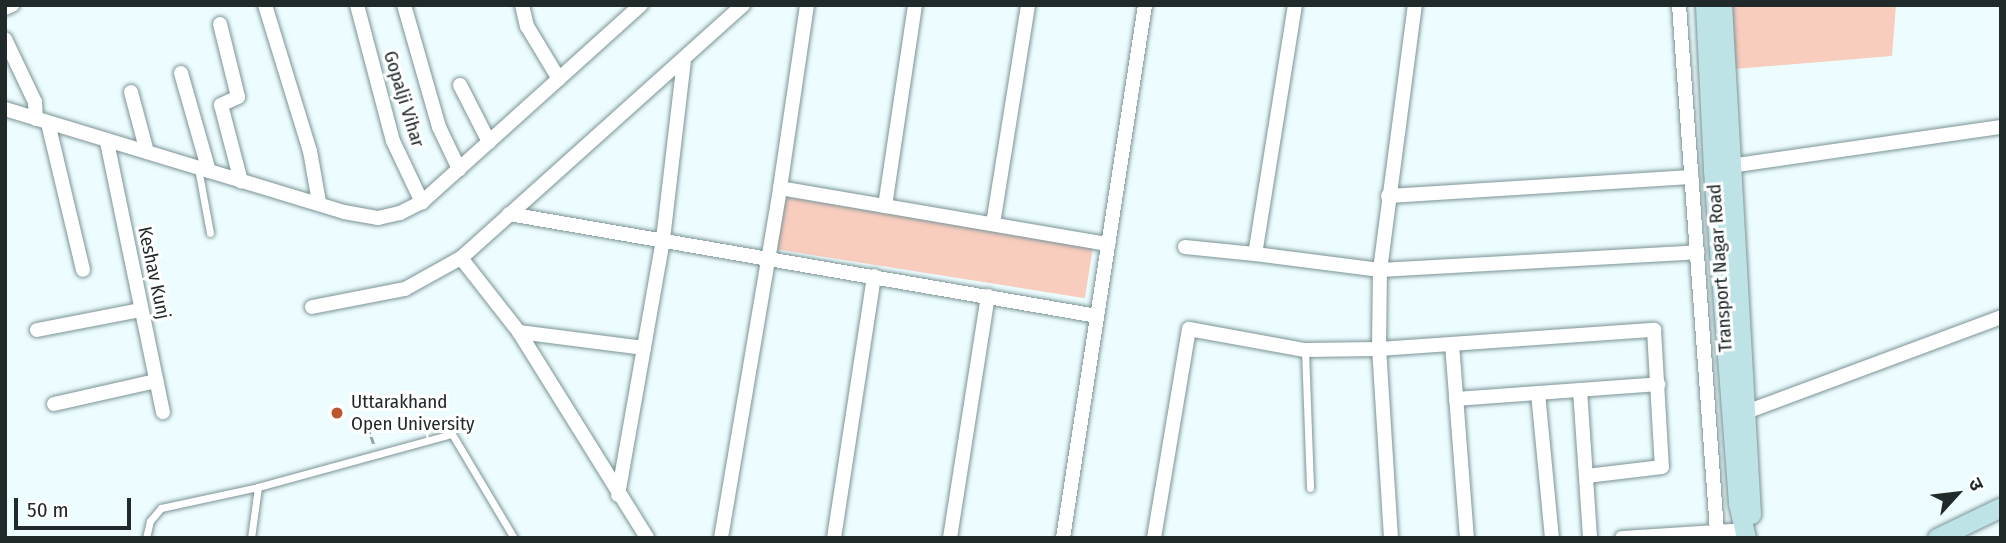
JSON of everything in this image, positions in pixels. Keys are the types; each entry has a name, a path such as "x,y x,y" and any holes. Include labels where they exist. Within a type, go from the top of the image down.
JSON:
{"main road":[{"name":"Transport Nagar Road","path":"1705,5 1713,170 1738,503 1746,534"},
{"name":"Transport Nagar Road","path":"1722,5 1751,512 1746,534"},
{"path":"1937,538 2001,507"}],"street":[{"path":"5,8 12,5"},
{"path":"265,5 310,151 320,202"},
{"name":"Gopalji Vihar","path":"357,5 393,141 422,202"},
{"path":"404,5 439,127 460,169"},
{"path":"522,5 527,26 559,79"},
{"path":"5,109 107,142 320,202 344,212 378,218 400,214 422,202 641,5"},
{"path":"312,307 405,289 461,258 743,5"},
{"path":"721,538 769,257 807,5"},
{"path":"884,206 915,5"},
{"path":"993,225 1028,5"},
{"path":"1063,538 1145,5"},
{"path":"1255,254 1295,5"},
{"path":"1391,538 1378,349 1380,270 1415,5"},
{"path":"1679,5 1717,531"},
{"path":"220,24 238,97 221,105 241,181"},
{"path":"5,39 42,121 83,270"},
{"path":"618,495 663,239 684,60"},
{"path":"181,73 203,169"},
{"path":"460,85 489,142"},
{"path":"131,92 147,152"},
{"path":"1730,166 2001,127"},
{"name":"Keshav Kunj","path":"107,142 163,412"},
{"path":"1388,196 1691,177"},
{"path":"780,188 1108,244"},
{"path":"509,214 1097,316"},
{"path":"1185,247 1380,270 1696,252"},
{"path":"461,258 519,332 647,538"},
{"path":"834,538 874,276"},
{"path":"950,538 988,296"},
{"path":"37,330 141,310"},
{"path":"1746,412 2001,317"},
{"path":"1154,538 1189,329 1305,351 1378,349 1653,330 1662,467 1587,477"},
{"path":"519,332 644,348"},
{"path":"1452,344 1467,538"},
{"path":"54,404 156,381"},
{"path":"1456,399 1658,384"},
{"path":"1580,390 1590,538"},
{"path":"1538,393 1552,538"},
{"path":"1623,538 1717,531 1746,534"}],"lane":[{"path":"203,169 210,233"},
{"path":"1305,351 1310,488"},
{"path":"146,538 150,521 161,508 258,487 452,434 514,538"},
{"path":"251,538 258,487"}],"path":[{"path":"368,427 377,455"}],"shaded area":[{"path":"1731,5 1896,5 1892,56 1734,69"},
{"path":"785,197 1093,246 1085,298 777,249"}],"place":[{"name":"Uttarakhand Open University","path":"337,413"}]}
